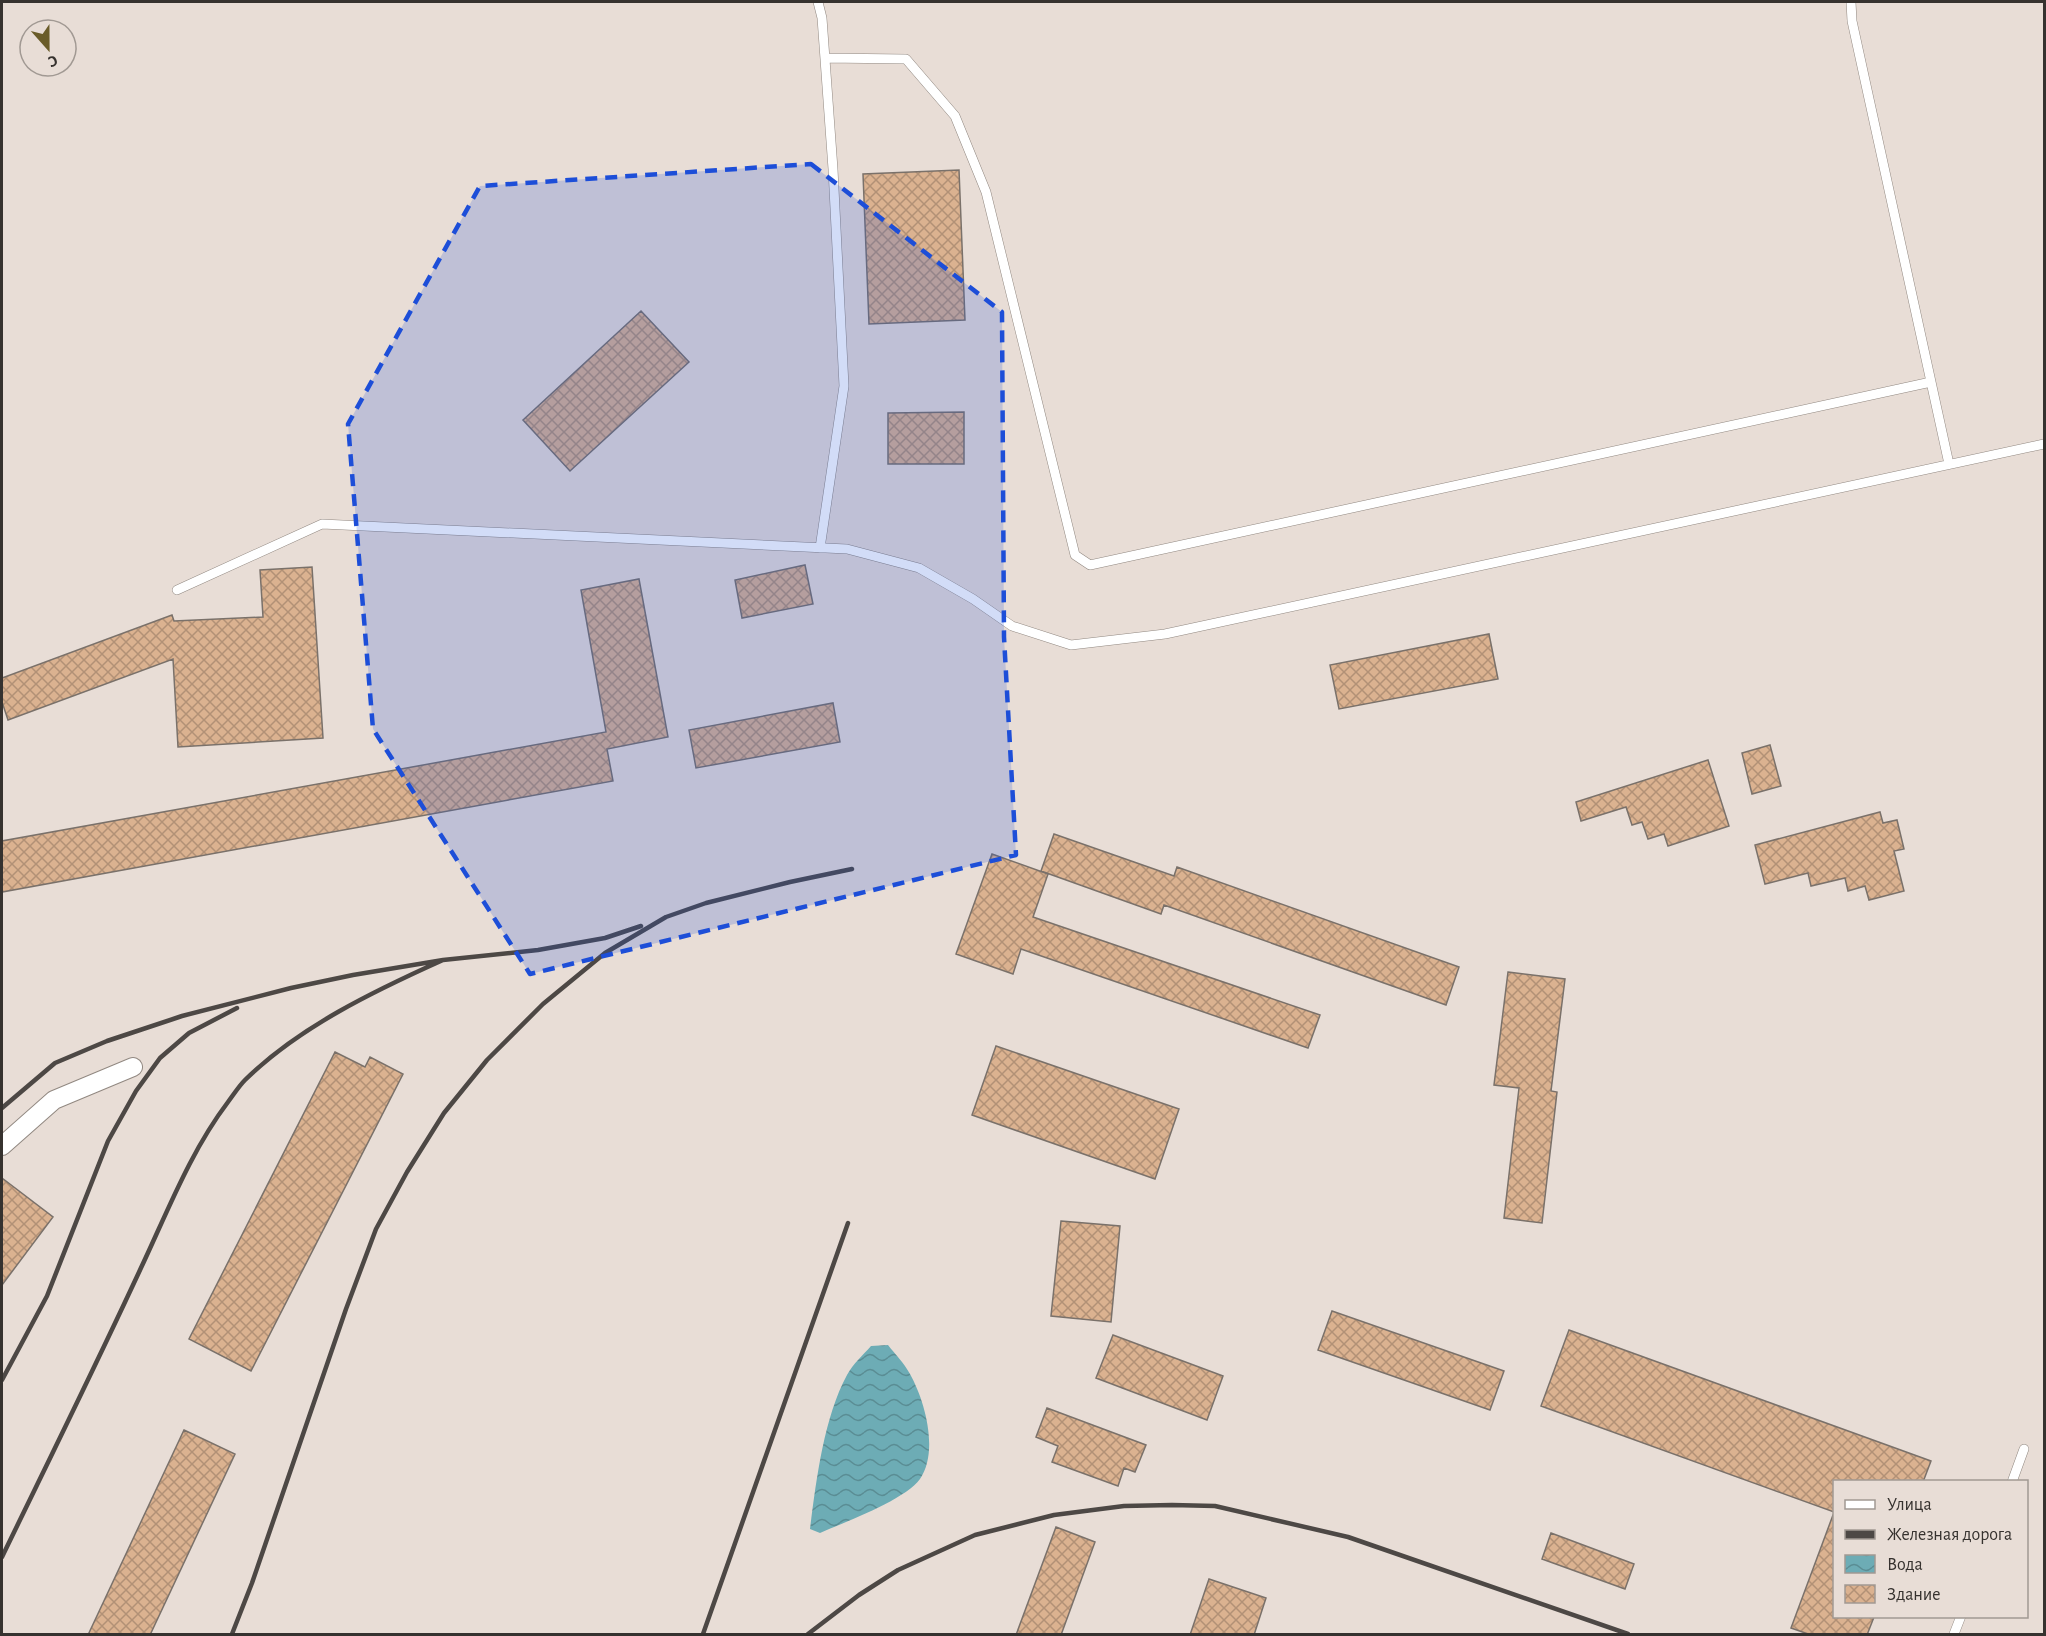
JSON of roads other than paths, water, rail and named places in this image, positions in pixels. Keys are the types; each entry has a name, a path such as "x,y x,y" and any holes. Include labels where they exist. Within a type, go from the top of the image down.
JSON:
{"street":[{"path":"2,1146 54,1100 133,1066"}],"lane":[{"path":"818,2 822,18 833,169 844,386 820,548"},
{"path":"1851,2 1852,21 1949,464"},
{"path":"825,58 906,59 955,116 986,192 1074,555 1090,565 1931,382"},
{"path":"177,590 322,524 847,549 919,568 973,599 1012,626 1071,645 1165,634 2044,444"},
{"path":"2013,1480 2024,1449"},
{"path":"1954,1635 1961,1618"}],"water":[{"path":"888,1345 908,1370 921,1398 928,1426 929,1455 926,1468 920,1479 902,1495 874,1510 820,1533 810,1529 822,1450 832,1410 847,1375 855,1363 871,1346"}],"railway":[{"path":"232,1634 376,1229 407,1172 444,1113 487,1060 543,1004 605,953 666,917 706,903 852,869"},
{"path":"2,1108 55,1063 107,1041 182,1016 291,988 353,975 443,960 538,950 605,938 641,926"},
{"path":"2,1557 180,1183 214,1121 236,1090 266,1061 313,1027 391,984 443,960"},
{"path":"2,1380 47,1296 108,1141 136,1091 160,1058 189,1033 237,1008"},
{"path":"703,1634 848,1223"},
{"path":"808,1634 859,1595 898,1570 975,1535 1054,1515 1124,1506 1172,1505 1215,1506 1348,1537 1628,1634"}]}
